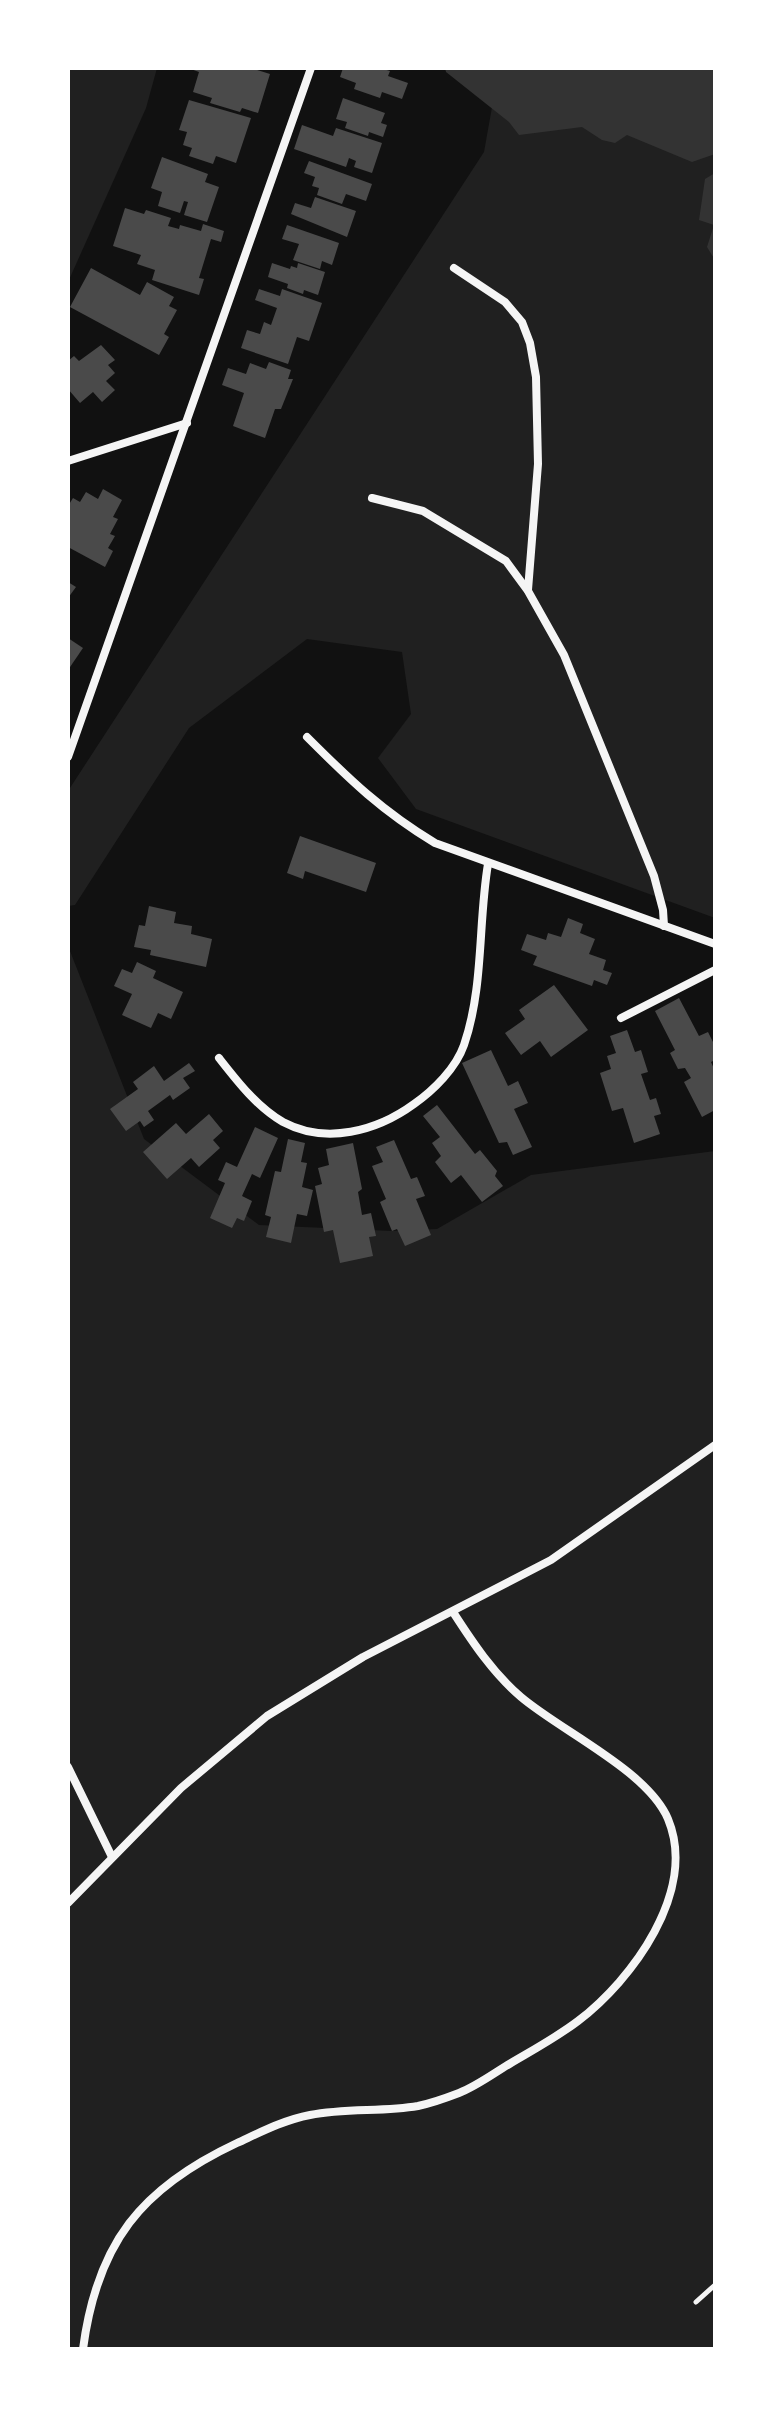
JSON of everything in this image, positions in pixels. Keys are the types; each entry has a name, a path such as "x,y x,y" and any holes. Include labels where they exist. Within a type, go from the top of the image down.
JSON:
{"street":[{"path":"68,757 311,68"},
{"path":"454,268 505,302 522,322 530,343 536,377 538,464 528,591"},
{"path":"68,461 187,423"},
{"path":"372,498 423,511 475,541 506,561 528,591 570,670 654,876 664,926"},
{"path":"307,737 367,797 399,822 435,843 715,944"},
{"path":"219,1058 252,1098 283,1122 308,1132 346,1134 372,1127 407,1109 442,1079 464,1048 475,996 488,864"},
{"path":"621,1018 715,970"},
{"path":"68,1903 181,1788 267,1716 363,1657 551,1560 715,1445"},
{"path":"83,2349 100,2276 112,2251 149,2199 175,2177 206,2158 288,2121 311,2114 419,2106 462,2092 578,2021 642,1954 662,1917 669,1898 675,1851 669,1820 658,1802 615,1763 521,1697 501,1679 453,1612"},
{"path":"68,1767 112,1857"}],"lane":[{"path":"696,2302 715,2285"}],"shaded area":[{"path":"68,68 157,68 146,108 68,282"},
{"path":"445,68 715,68 715,154 692,162 627,135 615,143 602,140 582,127 519,135 509,122 446,72"},
{"path":"499,68 715,68 715,918 416,809 378,758 411,714 402,652 307,639 189,728 75,905 68,906 68,791 484,152"},
{"path":"715,173 715,260 707,247 714,225 699,220 705,179"},
{"path":"68,946 144,1139 259,1225 392,1231 437,1229 531,1175 715,1151 715,2349 68,2349"}],"building":[{"path":"188,68 251,68 270,74 258,113 242,108 240,112 210,103 212,98 193,92 199,72"},
{"path":"343,68 380,68 390,71 388,76 408,83 402,99 382,92 380,98 354,89 356,83 340,77"},
{"path":"343,98 385,113 381,123 387,125 383,137 369,132 368,136 345,128 347,122 336,119"},
{"path":"189,100 251,118 236,163 216,156 213,164 189,156 192,148 183,145 187,132 179,130"},
{"path":"302,125 333,136 336,128 382,143 372,173 354,167 356,161 349,158 346,167 294,149"},
{"path":"162,157 208,174 205,182 219,187 207,222 184,215 188,202 184,201 180,213 158,206 162,192 151,188"},
{"path":"309,161 372,184 366,201 346,194 342,204 317,195 319,188 312,186 315,177 304,173"},
{"path":"315,197 356,211 347,237 291,214 295,203 311,208"},
{"path":"125,208 144,214 146,210 171,218 168,226 179,229 180,225 201,231 203,224 224,231 221,242 211,239 199,278 204,279 199,295 152,280 155,270 137,264 141,255 113,246"},
{"path":"287,225 339,243 332,265 322,261 320,269 293,260 299,244 282,239"},
{"path":"272,263 290,269 291,266 297,268 298,263 325,272 318,295 304,290 303,294 287,288 288,284 268,277"},
{"path":"91,268 140,295 147,282 174,297 169,306 177,310 164,334 169,337 159,355 70,307"},
{"path":"259,289 280,296 282,289 322,303 309,341 297,337 288,364 241,348 247,330 260,334 264,322 271,325 277,308 255,300"},
{"path":"101,345 115,360 108,365 115,373 106,381 115,390 102,402 93,392 80,403 68,389 68,361 74,356 79,361"},
{"path":"269,362 291,370 288,379 293,379 281,409 275,409 265,438 233,426 244,393 222,385 228,368 246,374 250,363 266,369"},
{"path":"103,489 122,500 113,517 118,519 110,534 115,536 108,548 113,551 105,567 68,547 68,506 73,498 80,502 86,492 98,499"},
{"path":"68,582 76,587 68,598"},
{"path":"68,638 83,648 68,670"},
{"path":"300,836 376,863 366,892 305,871 303,879 287,873"},
{"path":"149,906 176,912 174,923 192,926 191,934 212,939 206,967 150,955 151,950 134,947 139,925 145,926"},
{"path":"568,918 583,924 580,933 595,939 589,954 606,960 603,970 612,973 607,985 594,980 592,986 533,965 537,956 521,950 527,934 546,940 548,933 561,937"},
{"path":"137,962 156,971 153,978 183,992 171,1019 158,1013 151,1028 122,1015 132,994 114,986 122,969 132,973"},
{"path":"554,985 588,1030 551,1057 540,1041 521,1055 505,1033 525,1019 519,1010"},
{"path":"679,998 699,1036 708,1032 715,1046 715,1060 711,1062 715,1071 715,1110 702,1117 684,1082 691,1078 685,1068 678,1069 670,1053 675,1050 655,1011"},
{"path":"627,1030 635,1052 641,1050 648,1072 641,1074 650,1100 656,1098 661,1114 654,1116 660,1134 634,1143 623,1108 612,1111 600,1073 611,1069 607,1056 616,1053 610,1036"},
{"path":"491,1050 508,1086 518,1081 528,1103 514,1109 532,1147 513,1155 507,1142 499,1143 462,1063"},
{"path":"189,1063 195,1071 183,1078 190,1088 173,1100 170,1095 148,1111 154,1120 144,1127 140,1121 126,1131 110,1109 138,1089 133,1082 154,1066 164,1081"},
{"path":"437,1105 475,1154 480,1150 497,1171 495,1176 503,1186 482,1202 461,1175 451,1183 435,1162 441,1156 432,1143 440,1137 423,1116"},
{"path":"209,1114 223,1131 213,1140 220,1148 199,1167 191,1158 167,1179 143,1152 176,1123 186,1134"},
{"path":"255,1127 278,1138 260,1178 252,1174 242,1196 252,1201 244,1221 237,1218 232,1228 210,1218 225,1183 218,1180 226,1162 237,1167"},
{"path":"288,1139 305,1143 301,1162 307,1163 302,1187 313,1190 307,1216 297,1214 291,1243 266,1237 271,1217 265,1215 275,1171 281,1172"},
{"path":"394,1140 411,1179 417,1177 425,1196 416,1199 431,1235 405,1246 397,1229 392,1231 380,1202 386,1199 372,1166 383,1162 376,1147"},
{"path":"353,1143 362,1189 358,1192 362,1215 371,1213 376,1236 369,1237 373,1256 340,1263 333,1230 324,1232 315,1186 322,1184 318,1168 329,1165 326,1149"}]}
